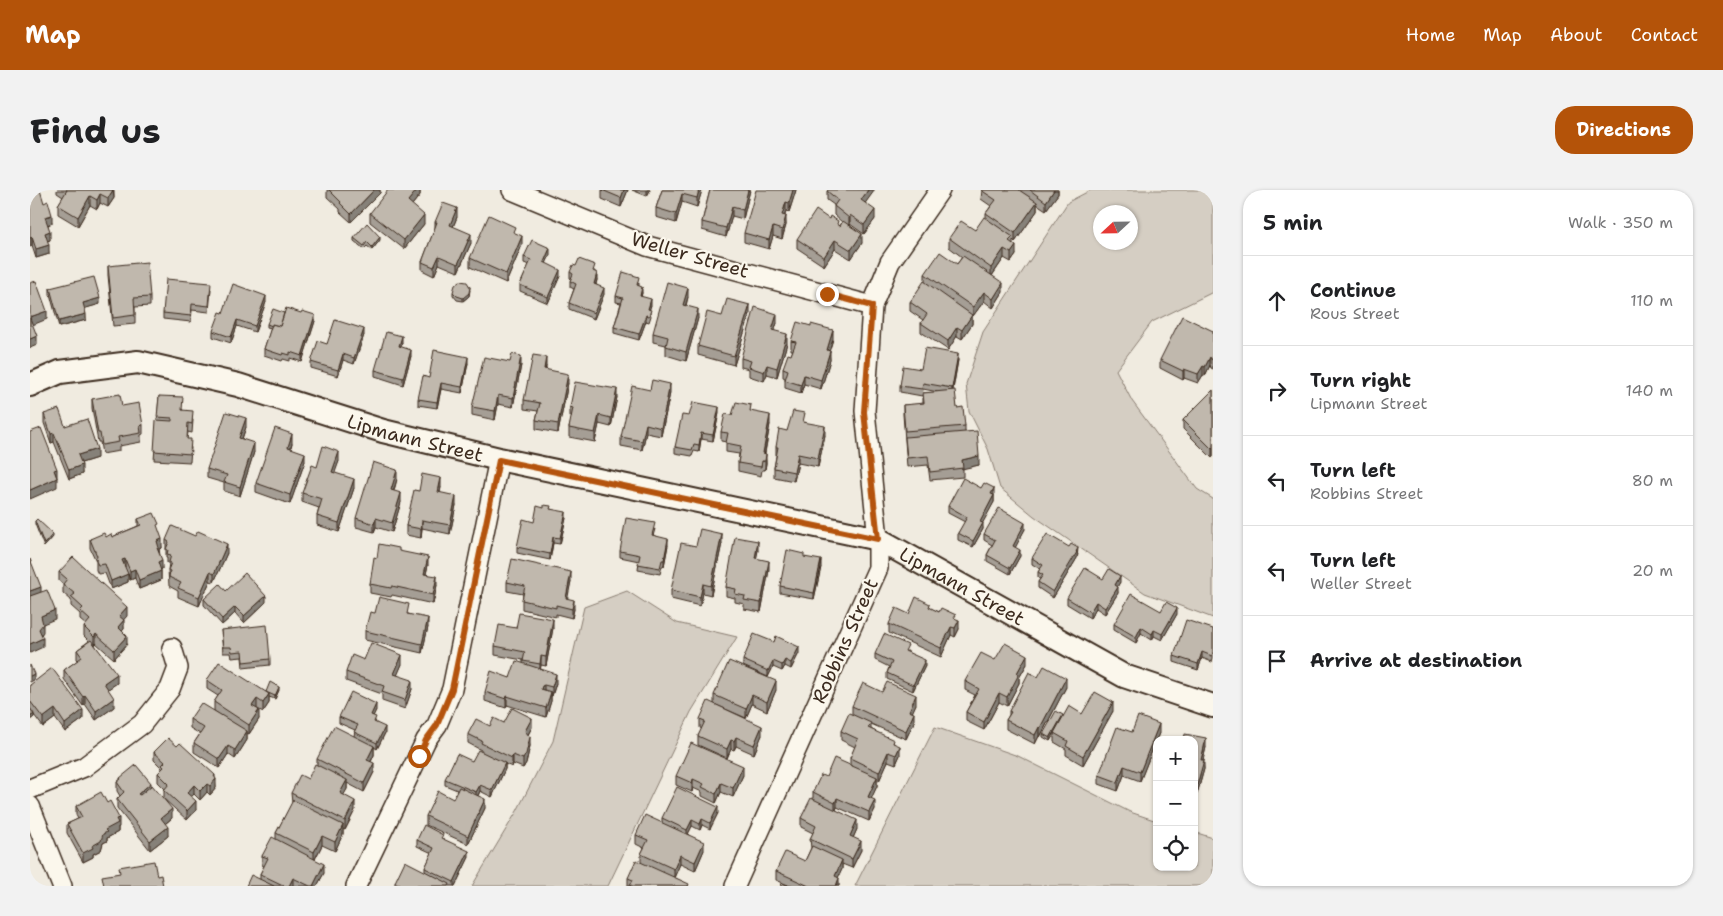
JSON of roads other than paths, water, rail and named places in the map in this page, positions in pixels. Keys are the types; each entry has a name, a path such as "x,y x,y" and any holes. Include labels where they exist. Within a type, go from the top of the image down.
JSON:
{"street":[{"name":"Weller Street","path":"512,190 647,246 872,306"},
{"name":"Robbins Street","path":"735,886 878,568 878,539 864,412 872,306 890,262 940,190"},
{"name":"Lipmann Street","path":"30,385 60,372 138,362 238,385 383,431 499,460 878,539 1124,676 1213,706"},
{"path":"356,886 426,740 437,725 452,689 499,460"},
{"path":"30,788 84,767 142,724 170,688 178,668 172,648"},
{"path":"30,806 62,886"}]}
